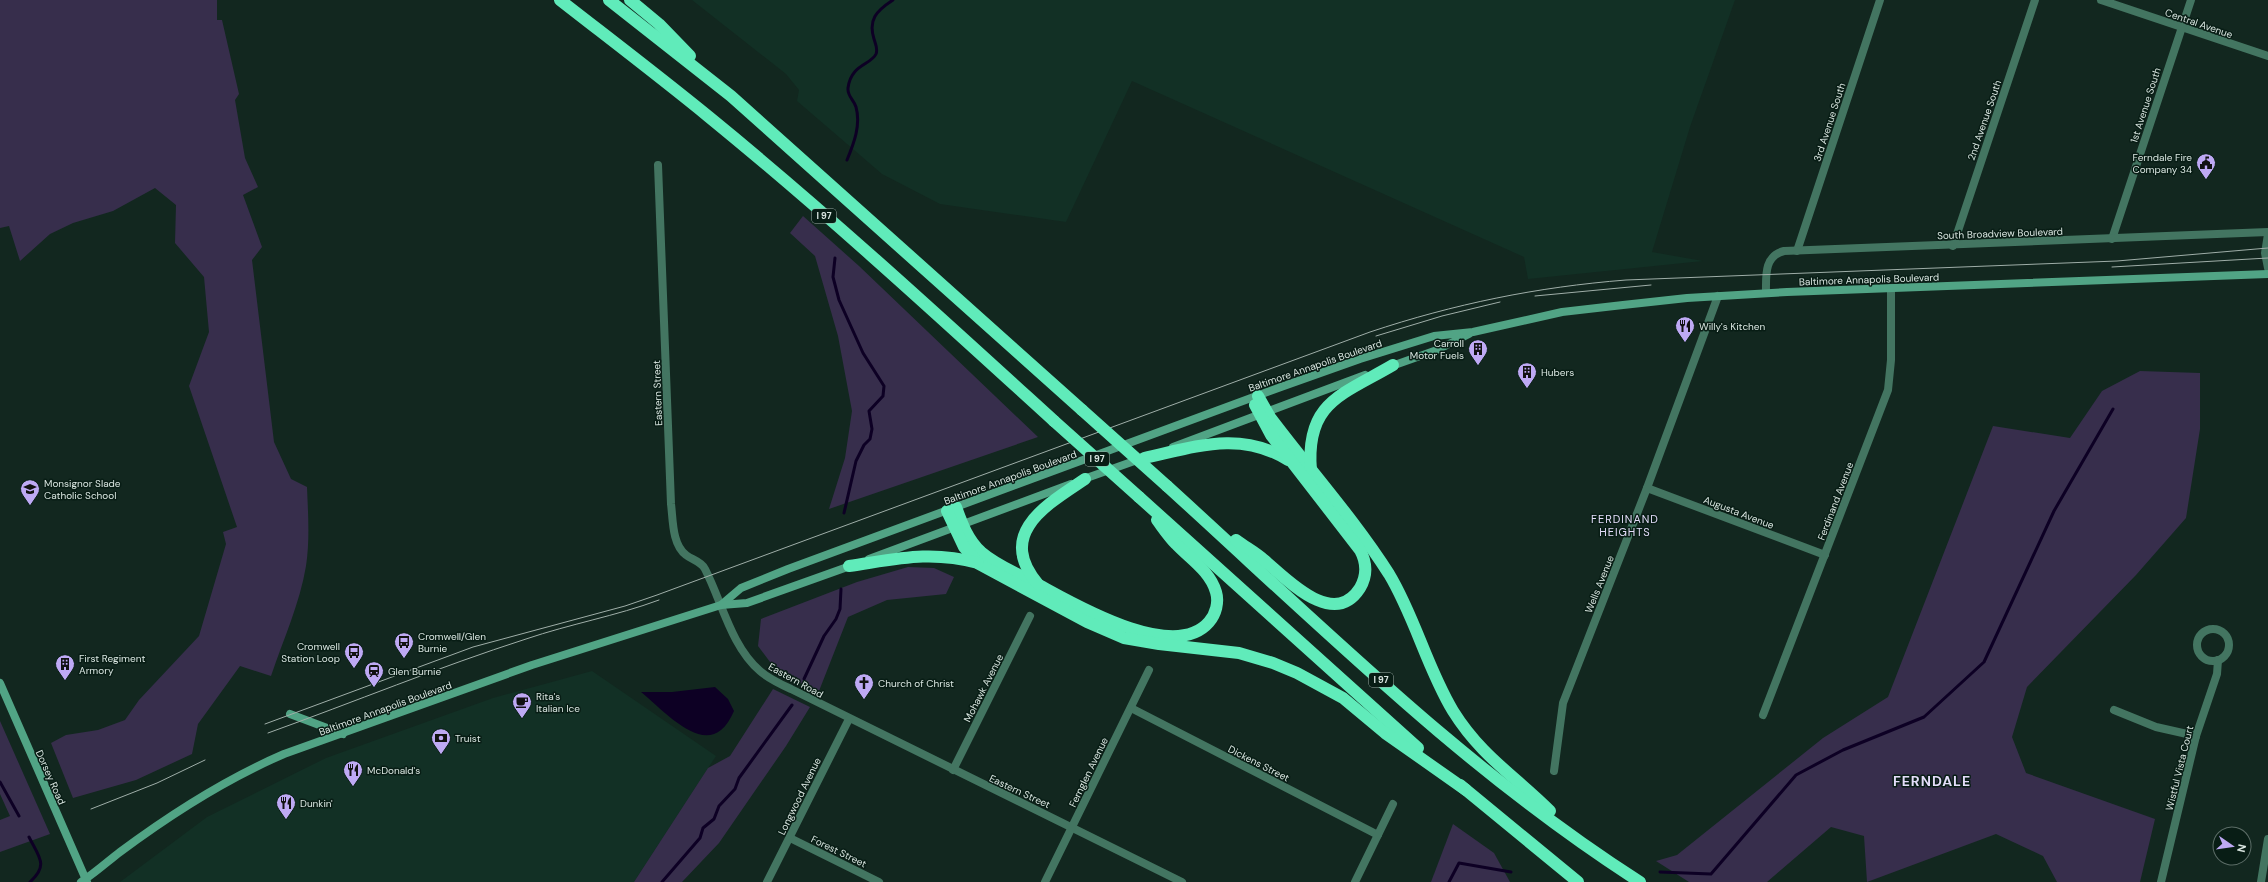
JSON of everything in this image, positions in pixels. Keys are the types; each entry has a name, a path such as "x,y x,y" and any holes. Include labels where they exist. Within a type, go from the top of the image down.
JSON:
{"highway":[{"name":"I 97","path":"560,0 709,118 785,181 960,335 1466,790 1578,882"},
{"name":"I 97","path":"609,0 731,96 1196,512 1438,731 1576,838 1640,882"},
{"path":"630,0 659,24 731,96"},
{"path":"1311,471 1310,440 1316,422 1322,412 1344,393 1393,365"},
{"path":"1196,512 1262,558 1310,597 1327,603 1345,600 1353,596 1362,584 1366,569 1364,560 1353,540 1271,435 1255,397"},
{"path":"1263,413 1311,471 1371,548 1390,576 1405,605 1441,687 1469,734 1485,754 1531,792 1576,838"},
{"path":"1144,458 1208,444 1239,442 1266,449 1294,464"},
{"path":"1038,585 1024,558 1023,543 1027,528 1041,509 1085,479"},
{"path":"958,525 986,556 1098,616 1136,630 1183,635 1194,633 1205,626 1216,610 1218,597 1214,586 1202,569 1175,543 1139,497"},
{"path":"951,509 958,525 964,547 979,564"},
{"path":"849,566 924,555 953,557 979,564 1087,622 1115,634 1146,642 1238,653 1273,663 1297,673 1343,698 1386,733 1466,790"}],"main road":[{"name":"Baltimore Annapolis Boulevard","path":"721,605 741,588 1255,397 1434,336 1473,332 1562,312 1718,296 2268,274"},
{"name":"Baltimore Annapolis Boulevard","path":"84,881 121,852 201,797 251,769 284,754 526,667 721,605 747,603 1437,350 1473,332"},
{"name":"Dorsey Road","path":"0,683 84,881"},
{"path":"290,714 343,734"}],"street":[{"name":"3rd Avenue South","path":"1797,251 1880,0"},
{"name":"2nd Avenue South","path":"1953,246 2035,0"},
{"name":"Central Avenue","path":"2101,0 2268,56"},
{"name":"1st Avenue South","path":"2112,239 2190,0"},
{"name":"Eastern Street","path":"658,165 672,517 679,545 685,555 704,568 721,605"},
{"name":"South Broadview Boulevard","path":"1766,293 1766,271 1770,261 1777,253 2268,233"},
{"path":"2268,233 2266,254 2268,268"},
{"name":"Ferdinand Avenue","path":"1763,715 1888,390 1891,360 1891,288"},
{"name":"Wells Avenue","path":"1554,771 1563,703 1647,488 1718,296"},
{"name":"Augusta Avenue","path":"1647,488 1824,555"},
{"name":"Eastern Road","path":"721,605 747,657 761,672 849,719"},
{"name":"Mohawk Avenue","path":"953,770 1030,616"},
{"name":"Wistful Vista Court","path":"2161,882 2196,736 2217,674 2218,660"},
{"name":"Fernglen Avenue","path":"1045,882 1149,670"},
{"name":"Dickens Street","path":"1131,708 1378,835"},
{"path":"2114,710 2156,727 2196,736"},
{"name":"Eastern Street","path":"849,719 1182,882"},
{"name":"Longwood Avenue","path":"767,882 849,719"},
{"path":"1355,882 1393,804"},
{"name":"Forest Street","path":"790,838 879,882"},
{"path":"2261,882 2268,839"}],"shaded area":[{"path":"0,0 217,0 217,20 222,20 239,94 235,100 245,158 258,187 243,195 262,247 252,260 274,442 291,479 307,487 308,536 306,566 300,594 271,676 240,666 198,724 192,754 136,780 73,798 51,743 66,735 98,730 125,720 139,700 199,636 226,544 223,532 237,527 189,386 209,332 204,277 175,243 176,205 155,188 113,211 73,223 50,234 20,261 9,226 0,228"},
{"path":"692,0 1735,0 1690,127 1652,252 1703,261 1528,279 1524,257 1132,81 1066,222 940,204 882,174 797,101 799,90 786,74"},
{"path":"803,216 859,266 1038,437 829,509 845,458 852,411 838,336 815,256 790,233"},
{"path":"2140,371 2200,373 2200,429 2186,518 2136,575 2027,687 2012,737 2026,773 2155,819 2140,882 2057,882 2043,856 1996,834 1867,882 1864,836 1831,827 1767,882 1689,882 1656,861 1677,855 1823,738 1888,697 1993,426 2070,438 2102,391"},
{"path":"908,567 934,568 954,577 946,594 887,600 848,617 819,691 779,674 758,646 761,619 857,582"},
{"path":"592,671 716,756 634,882 120,882 207,817 326,758 493,698"},
{"path":"715,687 728,699 734,711 725,727 714,734 702,735 689,730 677,722 641,692 672,692"},
{"path":"773,689 810,707 786,746 719,843 682,882 634,882 708,768 730,756"},
{"path":"0,721 50,834 0,852 0,820 10,816 0,794"},
{"path":"1453,824 1494,853 1510,882 1431,882"}],"waterway":[{"path":"847,160 854,141 858,120 856,107 848,91 850,80 853,74 861,66 870,61 876,54 877,50 872,32 873,21 878,12 893,0"},
{"path":"835,258 833,277 839,300 863,353 884,386 883,396 869,411 872,429 870,439 864,445 856,461 844,513"},
{"path":"1660,872 1711,874 1796,775 1843,750 1924,717 1984,662 2054,511 2113,409"},
{"path":"804,679 824,636 836,619 840,609 841,589"},
{"path":"662,882 700,838 703,828 714,819 719,806 735,789 739,778 792,705"},
{"path":"0,782 19,816"},
{"path":"29,837 39,856 41,866 36,876 30,882"},
{"path":"1449,882 1459,863 1511,872"}],"tram line":[{"path":"265,724 473,647 625,606 657,595 1370,332 1464,305 1560,287 1626,280 2117,261 2268,248"},
{"path":"2112,267 2268,258"},
{"path":"1535,296 1651,285"},
{"path":"1376,336 1442,316 1500,302"},
{"path":"268,733 493,650 659,600"},
{"path":"91,809 157,783 205,760"}],"place":[{"name":"Ferndale Fire Company 34","path":"2206,180"},
{"name":"Willy's Kitchen","path":"1685,343"},
{"name":"Carroll Motor Fuels","path":"1478,366"},
{"name":"Hubers","path":"1527,389"},
{"name":"Monsignor Slade Catholic School","path":"30,506"},
{"name":"Cromwell/Glen Burnie","path":"404,659"},
{"name":"Cromwell Station Loop","path":"354,669"},
{"name":"First Regiment Armory","path":"65,681"},
{"name":"Glen Burnie","path":"374,688"},
{"name":"Church of Christ","path":"864,700"},
{"name":"Rita's Italian Ice","path":"522,719"},
{"name":"Truist","path":"441,755"},
{"name":"McDonald's","path":"353,787"},
{"name":"Dunkin'","path":"286,820"}],"district":[{"name":"FERDINAND HEIGHTS","path":"1625,525"},
{"name":"FERNDALE","path":"1932,781"}]}
